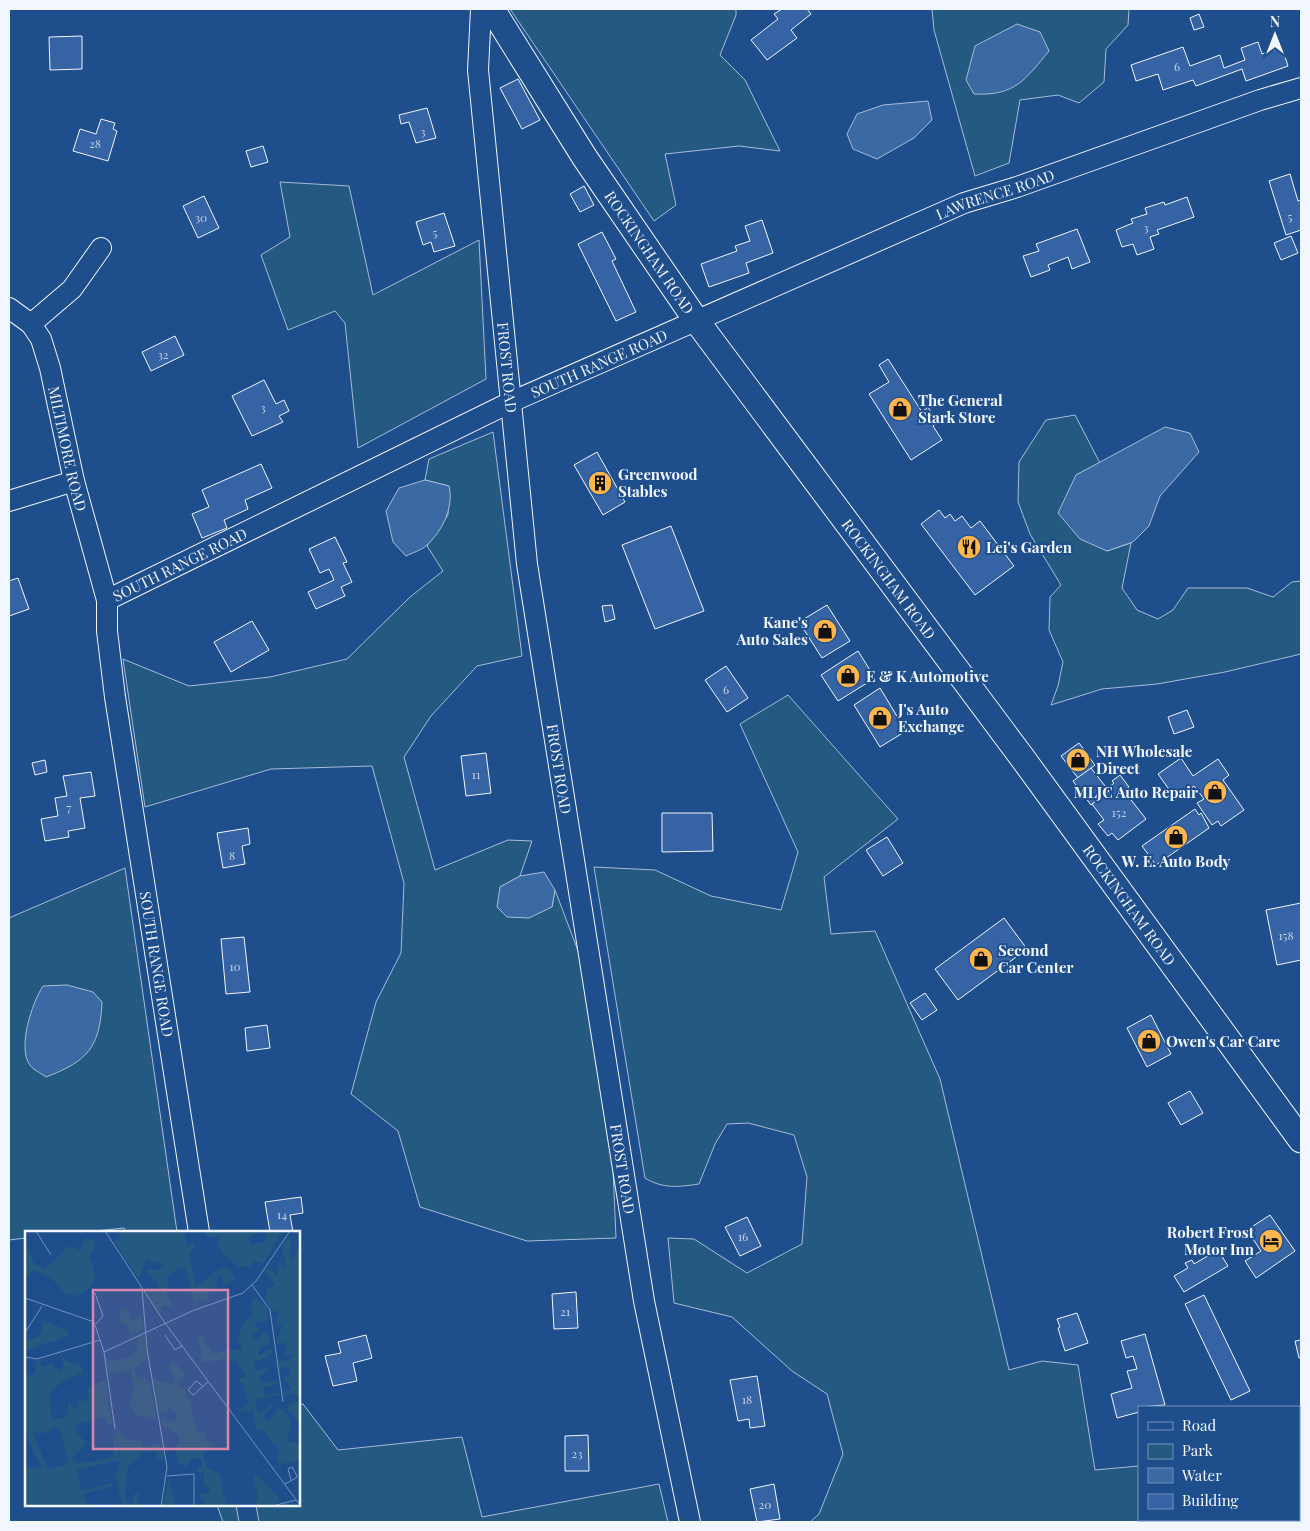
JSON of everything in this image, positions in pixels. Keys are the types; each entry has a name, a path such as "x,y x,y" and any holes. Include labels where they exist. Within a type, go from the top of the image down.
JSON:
{"main road":[{"name":"ROCKINGHAM ROAD","path":"492,9 585,158 696,320 1021,756 1301,1140"}],"street":[{"name":"FROST ROAD","path":"481,9 478,70 527,564 644,1301 690,1522"},
{"name":"LAWRENCE ROAD","path":"696,320 964,203 1260,100 1301,88"},
{"path":"31,324 72,290 101,248"},
{"name":"MILTIMORE ROAD","path":"9,308 31,324 41,339 50,368 74,481 107,600"},
{"name":"SOUTH RANGE ROAD","path":"200,1231 115,697 108,639 107,600 511,402 696,320"},
{"path":"9,501 74,481"}],"green space":[{"path":"510,9 736,9 736,15 720,55 745,80 780,151 739,146 665,154 676,205 654,221"},
{"path":"932,9 1129,9 1128,25 1106,49 1104,82 1079,103 1058,95 1020,100 1009,163 975,176 934,30"},
{"path":"280,182 349,186 373,295 479,240 486,379 358,448 345,323 335,311 288,330 261,255 290,237"},
{"path":"1075,415 1100,463 1076,475 1107,551 1131,543 1122,588 1137,610 1158,619 1173,610 1188,588 1247,588 1273,597 1292,582 1301,581 1301,654 1225,672 1157,684 1102,689 1051,705 1058,686 1063,662 1049,630 1050,597 1061,585 1030,534 1018,502 1019,462 1046,420"},
{"path":"493,432 522,656 477,666 431,716 404,757 435,870 508,840 532,841 520,876 500,887 552,907 555,890 583,964 613,1169 616,1238 527,1241 420,1207 398,1131 351,1094 376,1002 401,953 404,883 372,766 271,769 145,807 123,659 189,686 270,677 347,659 410,597 443,571 427,546 448,515 449,486 425,480 429,459"},
{"path":"788,695 898,819 824,877 831,934 875,931 940,1079 1009,1370 1042,1361 1078,1365 1095,1470 1138,1466 1138,1521 1154,1521 810,1522 819,1514 843,1454 827,1394 792,1371 732,1317 674,1303 668,1238 694,1239 747,1273 802,1244 807,1177 794,1135 748,1123 727,1124 715,1144 699,1184 665,1186 645,1178 594,867 655,870 711,896 781,910 798,852 740,724"},
{"path":"125,868 177,1231 125,1231 124,1228 96,1231 25,1231 25,1238 9,1240 9,918"},
{"path":"300,1404 303,1404 338,1450 462,1437 482,1517 659,1484 668,1522 259,1522 256,1506 300,1506"},
{"path":"217,1506 236,1506 239,1522 223,1522"}],"water":[{"path":"1017,24 1040,32 1049,51 1026,78 1018,84 1000,92 974,94 966,80 975,46"},
{"path":"928,101 932,120 914,138 877,159 853,149 847,134 857,114 883,105"},
{"path":"1165,427 1190,433 1199,452 1160,496 1149,526 1133,542 1107,551 1080,539 1058,513 1076,475"},
{"path":"425,480 449,486 450,502 446,518 438,532 427,545 406,556 393,542 386,511 399,488"},
{"path":"544,872 555,890 552,907 529,918 507,917 497,907 500,887 520,876"},
{"path":"67,985 93,992 102,1002 101,1017 94,1041 82,1058 72,1065 46,1077 31,1067 26,1057 25,1048 28,1026 34,1003 43,986"}],"building":[{"path":"782,9 807,9 811,14 791,30 797,38 767,60 751,40 778,19 774,14"},
{"path":"1199,14 1204,27 1194,30 1190,18"},
{"path":"82,36 82,69 50,70 49,37"},
{"path":"1258,42 1262,54 1282,47 1288,66 1246,81 1242,69 1196,86 1193,80 1163,90 1158,74 1136,81 1131,65 1183,47 1190,66 1220,55 1224,68 1245,60 1241,48"},
{"path":"518,79 540,120 522,129 500,88"},
{"path":"427,108 436,138 416,143 409,122 401,124 399,115"},
{"path":"101,119 115,123 113,129 117,131 108,161 73,151 80,129 96,134"},
{"path":"263,146 268,162 251,167 246,151"},
{"path":"1290,174 1298,201 1301,200 1301,230 1286,235 1269,181"},
{"path":"584,186 594,205 580,212 570,194"},
{"path":"204,196 219,228 198,238 183,206"},
{"path":"1187,197 1194,217 1157,230 1159,234 1150,237 1154,249 1137,255 1133,244 1122,247 1116,230 1133,223 1131,219 1147,214 1145,208 1164,202 1165,205"},
{"path":"444,213 455,246 434,252 431,242 423,245 416,222"},
{"path":"762,220 773,253 746,263 749,273 709,287 701,264 737,251 735,246 750,241 745,226"},
{"path":"1077,229 1090,262 1072,269 1068,257 1048,265 1050,270 1031,277 1023,256 1039,251 1036,244"},
{"path":"602,232 616,259 612,261 636,312 616,321 578,244"},
{"path":"1291,236 1298,253 1281,260 1274,243"},
{"path":"175,336 184,355 151,371 142,352"},
{"name":"The General Stark Store","path":"888,359 922,412 928,407 938,422 933,426 942,440 911,460 869,394 889,382 879,365"},
{"path":"264,380 276,404 284,400 289,411 279,416 283,422 252,436 232,396"},
{"name":"Greenwood Stables","path":"597,452 625,502 603,515 574,465"},
{"path":"261,464 272,488 245,500 248,509 224,520 227,528 202,538 192,514 209,507 202,490"},
{"name":"Lei's Garden","path":"939,510 945,518 950,514 955,521 962,516 971,528 980,521 1014,566 975,595 921,524"},
{"path":"671,526 704,611 655,629 622,545"},
{"path":"335,537 347,562 343,563 352,582 341,587 345,596 316,609 308,592 334,580 329,569 320,573 309,549"},
{"path":"18,578 29,609 9,616 9,581"},
{"path":"612,605 615,619 605,622 602,606"},
{"name":"Kane's Auto Sales","path":"827,605 850,641 822,658 799,622"},
{"path":"252,621 269,650 231,672 214,642"},
{"name":"E & K Automotive","path":"858,651 875,678 838,701 821,675"},
{"path":"726,666 748,698 727,712 705,680"},
{"name":"J's Auto Exchange","path":"880,688 906,731 880,747 854,705"},
{"path":"1187,710 1194,727 1174,734 1168,717"},
{"name":"NH Wholesale Direct","path":"1079,743 1095,765 1078,778 1061,756"},
{"path":"486,753 491,793 466,796 461,756"},
{"name":"MLJC Auto Repair","path":"1181,758 1193,776 1218,759 1229,775 1223,780 1244,810 1221,826 1218,821 1212,825 1197,803 1204,799 1194,786 1176,799 1158,774"},
{"path":"45,760 47,772 35,775 32,763"},
{"path":"1091,768 1109,791 1091,805 1073,781"},
{"path":"91,772 95,796 80,798 85,828 68,831 69,837 45,841 41,819 58,816 55,798 67,796 63,776"},
{"path":"1120,775 1129,787 1124,791 1146,819 1118,840 1112,833 1108,836 1098,824 1104,820 1092,804 1109,791 1107,789 1114,783 1112,781"},
{"name":"W. E. Auto Body","path":"1195,809 1199,815 1201,813 1209,828 1156,865 1142,846"},
{"path":"662,813 712,813 713,851 662,852"},
{"path":"248,828 250,844 242,846 245,864 223,868 217,833"},
{"path":"887,837 903,863 883,876 866,850"},
{"path":"1301,903 1301,960 1277,965 1266,910"},
{"name":"Second Car Center","path":"1004,918 1027,949 958,1000 935,969"},
{"path":"244,937 250,992 226,994 221,939"},
{"path":"925,993 937,1010 922,1020 910,1003"},
{"name":"Owen's Car Care","path":"1151,1015 1171,1054 1147,1067 1127,1028"},
{"path":"267,1025 270,1048 247,1051 245,1028"},
{"path":"1190,1091 1203,1113 1181,1125 1168,1103"},
{"path":"301,1197 303,1213 290,1215 293,1231 270,1231 265,1202"},
{"name":"Robert Frost Motor Inn","path":"1270,1215 1295,1251 1256,1278 1245,1261 1261,1251 1247,1230"},
{"path":"747,1217 761,1246 740,1256 725,1227"},
{"path":"1218,1250 1228,1266 1184,1292 1174,1276 1188,1268 1185,1263 1192,1260 1194,1264"},
{"path":"576,1292 578,1328 554,1329 552,1294"},
{"path":"1204,1295 1250,1391 1231,1400 1185,1304"},
{"path":"1077,1313 1088,1343 1065,1351 1057,1319"},
{"path":"1145,1334 1165,1405 1138,1406 1138,1412 1117,1418 1111,1394 1132,1388 1127,1371 1137,1369 1133,1356 1126,1358 1121,1341"},
{"path":"366,1335 372,1358 353,1363 357,1381 333,1386 325,1356 341,1353 338,1342"},
{"path":"1301,1340 1301,1358 1299,1358 1295,1341"},
{"path":"757,1376 765,1426 750,1428 749,1419 738,1421 730,1380"},
{"path":"588,1435 589,1471 565,1471 565,1436"},
{"path":"774,1484 780,1519 757,1522 750,1489"}],"place":[{"name":"The General Stark Store","path":"900,409"},
{"name":"Greenwood Stables","path":"600,483"},
{"name":"Lei's Garden","path":"969,547"},
{"name":"Kane's Auto Sales","path":"825,631"},
{"name":"E & K Automotive","path":"848,676"},
{"name":"J's Auto Exchange","path":"880,718"},
{"name":"NH Wholesale Direct","path":"1078,760"},
{"name":"MLJC Auto Repair","path":"1215,792"},
{"name":"W. E. Auto Body","path":"1176,837"},
{"name":"Second Car Center","path":"981,959"},
{"name":"Owen's Car Care","path":"1149,1041"},
{"name":"Robert Frost Motor Inn","path":"1271,1241"}]}
